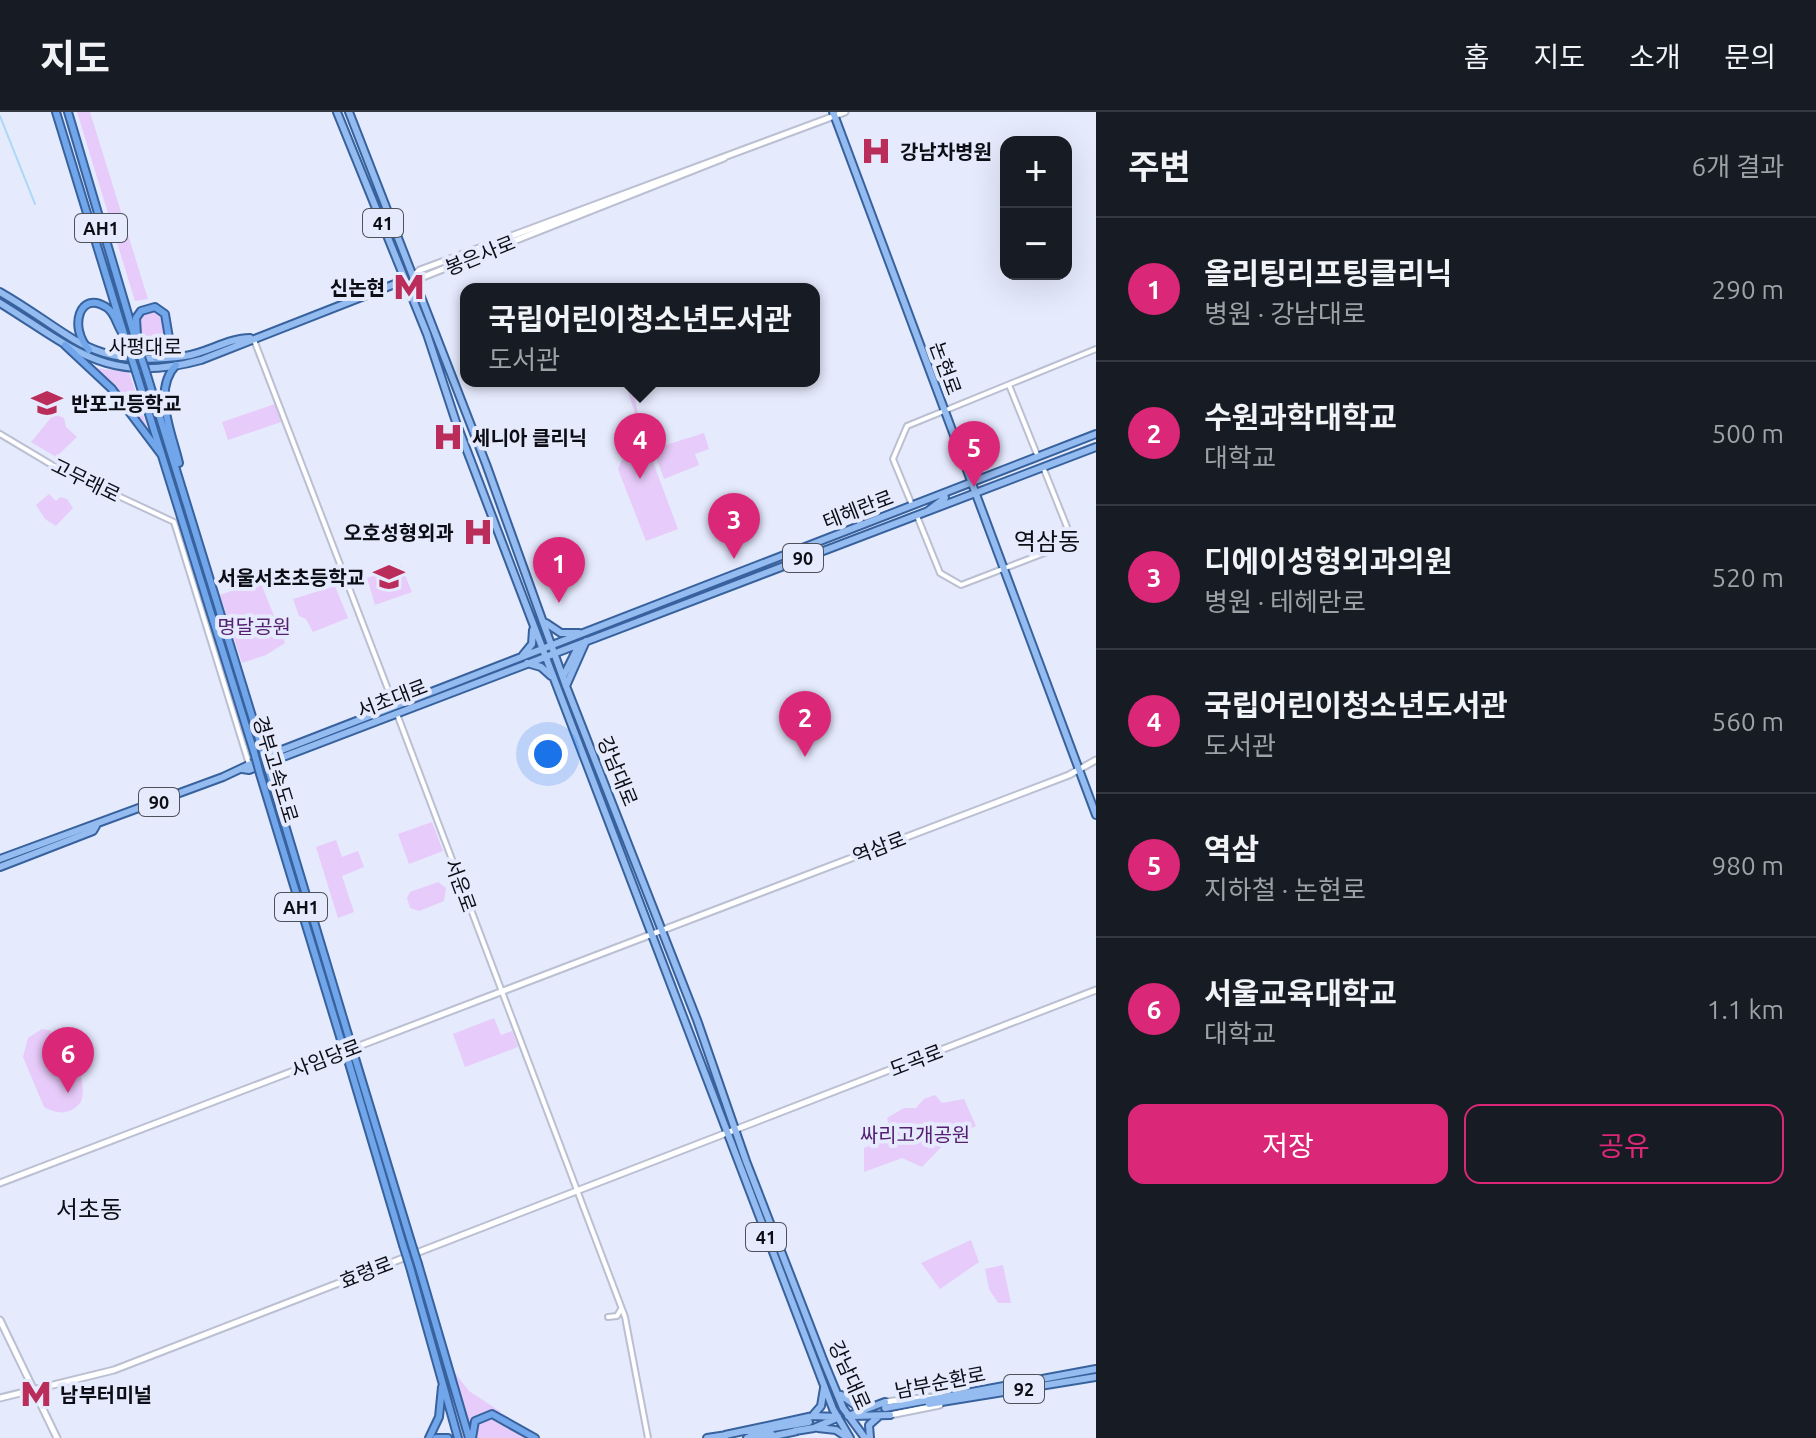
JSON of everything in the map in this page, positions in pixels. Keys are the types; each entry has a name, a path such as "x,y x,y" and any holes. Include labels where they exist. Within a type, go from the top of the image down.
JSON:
{"highway":[{"name":"경부고속도로","path":"55,112 407,1243 471,1438"},
{"name":"경부고속도로","path":"68,112 269,772 345,1039"},
{"path":"89,350 78,336 76,326 79,314 90,305 100,304 110,309 125,338"},
{"path":"137,345 139,312 149,307 159,309 166,316 170,336 156,358"},
{"path":"65,345 99,375 136,417 169,472"},
{"path":"176,365 165,380 164,393 186,498"},
{"name":"경부고속도로","path":"414,1265 458,1438"},
{"path":"429,1438 442,1401 439,1363"},
{"path":"471,1438 473,1423 489,1414 502,1417 535,1438"},
{"path":"436,1438 448,1438"}],"main road":[{"name":"강남대로","path":"337,112 427,334 456,422 554,680 736,1128 833,1383 848,1415 867,1438"},
{"name":"강남대로","path":"349,112 543,620 727,1131 824,1386 849,1438"},
{"name":"봉은사로","path":"412,277 427,276 845,112"},
{"name":"논현로","path":"834,114 1096,815"},
{"name":"사평대로","path":"0,303 88,359 109,365 176,365 201,360 412,277"},
{"path":"0,292 89,350"},
{"name":"사평대로","path":"89,350 114,357 156,358 194,355 254,337"},
{"name":"테헤란로","path":"553,649 567,648 564,643 582,640 589,632 1096,434"},
{"name":"테헤란로","path":"544,653 1096,447"},
{"path":"1007,481 1002,479 1003,475 1024,463"},
{"path":"928,511 945,498 944,493"},
{"path":"543,620 563,634 589,632"},
{"path":"517,660 530,647 532,623"},
{"path":"563,677 570,656 582,640"},
{"path":"566,686 582,640"},
{"name":"서초대로","path":"242,769 249,770 517,660 544,653"},
{"name":"서초대로","path":"0,859 96,826 249,764 527,663 544,653"},
{"path":"527,663 541,667 554,680"},
{"name":"역삼로","path":"657,932 1080,771 1096,760"},
{"name":"서초대로","path":"0,867 93,831 96,826"},
{"name":"사임당로","path":"0,1183 657,932"},
{"name":"도곡로","path":"727,1131 1096,990"},
{"name":"효령로","path":"0,1398 114,1370 727,1131"},
{"path":"0,1320 57,1438"},
{"name":"남부순환로","path":"886,1410 1096,1369"},
{"name":"남부순환로","path":"952,1398 1096,1377"},
{"path":"833,1383 844,1398 855,1405 886,1410"},
{"path":"795,1431 810,1423 820,1409 824,1386"},
{"path":"747,1438 838,1417 886,1410"},
{"path":"848,1415 886,1410"},
{"path":"867,1438 872,1421 886,1410"},
{"path":"707,1438 838,1417"},
{"path":"765,1438 814,1426 812,1418 810,1423"},
{"path":"810,1423 836,1430 849,1438"}],"street":[{"name":"서운로","path":"254,337 621,1306 648,1438"},
{"path":"912,505 893,459 907,426 1096,349"},
{"path":"1009,385 1038,458"},
{"name":"고무래로","path":"0,434 52,465 174,522 249,764"},
{"path":"917,516 940,573 961,585 1047,552 1067,527 1043,467"},
{"path":"608,1317 618,1316 621,1306"}],"green space":[{"path":"77,112 90,112 148,299 135,301"},
{"path":"152,310 161,317 164,340 158,347 145,349 137,325 141,314"},
{"path":"96,368 129,372 149,433"},
{"path":"626,387 633,387 641,430 678,529 646,541 618,469 638,421"},
{"path":"275,404 281,422 228,440 222,422"},
{"path":"54,414 64,418 66,427 77,437 56,457 31,442"},
{"path":"655,421 666,445 704,433 709,449 695,454 699,465 664,479 651,443 650,423"},
{"path":"49,494 56,501 60,497 67,499 73,508 56,526 45,519 36,505"},
{"path":"401,566 412,592 375,605 367,578"},
{"name":"명달공원","path":"260,581 285,643 266,655 242,663 220,595"},
{"path":"335,586 348,618 313,632 306,619 299,616 293,599"},
{"path":"432,822 443,851 409,864 398,834"},
{"path":"336,840 342,857 358,851 364,867 342,876 354,912 338,918 316,847"},
{"path":"438,882 446,888 444,901 419,911 410,908 407,898 410,892"},
{"path":"494,1018 501,1035 512,1031 518,1047 465,1067 453,1034"},
{"path":"42,1029 52,1031 61,1038 75,1057 79,1069 83,1092 81,1102 68,1111 59,1112 44,1107 23,1057 28,1038"},
{"name":"싸리고개공원","path":"935,1095 942,1103 964,1099 976,1126 951,1137 922,1167 902,1158 864,1172 864,1148 873,1144 872,1135 889,1126 887,1118 904,1108 916,1108 924,1099"},
{"path":"971,1240 979,1262 940,1289 921,1263"},
{"path":"1003,1265 1011,1303 998,1303 989,1289 985,1269"},
{"path":"451,1368 469,1391 501,1412 482,1413 468,1428"},
{"path":"493,1415 533,1438 476,1438 474,1431 479,1420"}],"waterway":[{"path":"0,116 35,204"}],"tunnel":[{"path":"861,1413 885,1408"},
{"path":"809,1422 850,1415"}],"place":[{"name":"강남차병원","path":"876,151"},
{"name":"신논현","path":"409,287"},
{"name":"반포고등학교","path":"47,403"},
{"name":"세니아 클리닉","path":"448,437"},
{"name":"국립어린이청소년도서관","path":"640,479"},
{"name":"역삼","path":"974,487"},
{"name":"오호성형외과","path":"478,532"},
{"name":"디에이성형외과의원","path":"734,559"},
{"name":"서울서초초등학교","path":"389,577"},
{"name":"올리팅리프팅클리닉","path":"559,603"},
{"name":"수원과학대학교","path":"805,757"},
{"name":"서울교육대학교","path":"68,1093"},
{"name":"남부터미널","path":"36,1394"}],"district":[{"name":"역삼동","path":"1047,541"},
{"name":"서초동","path":"89,1209"}]}
